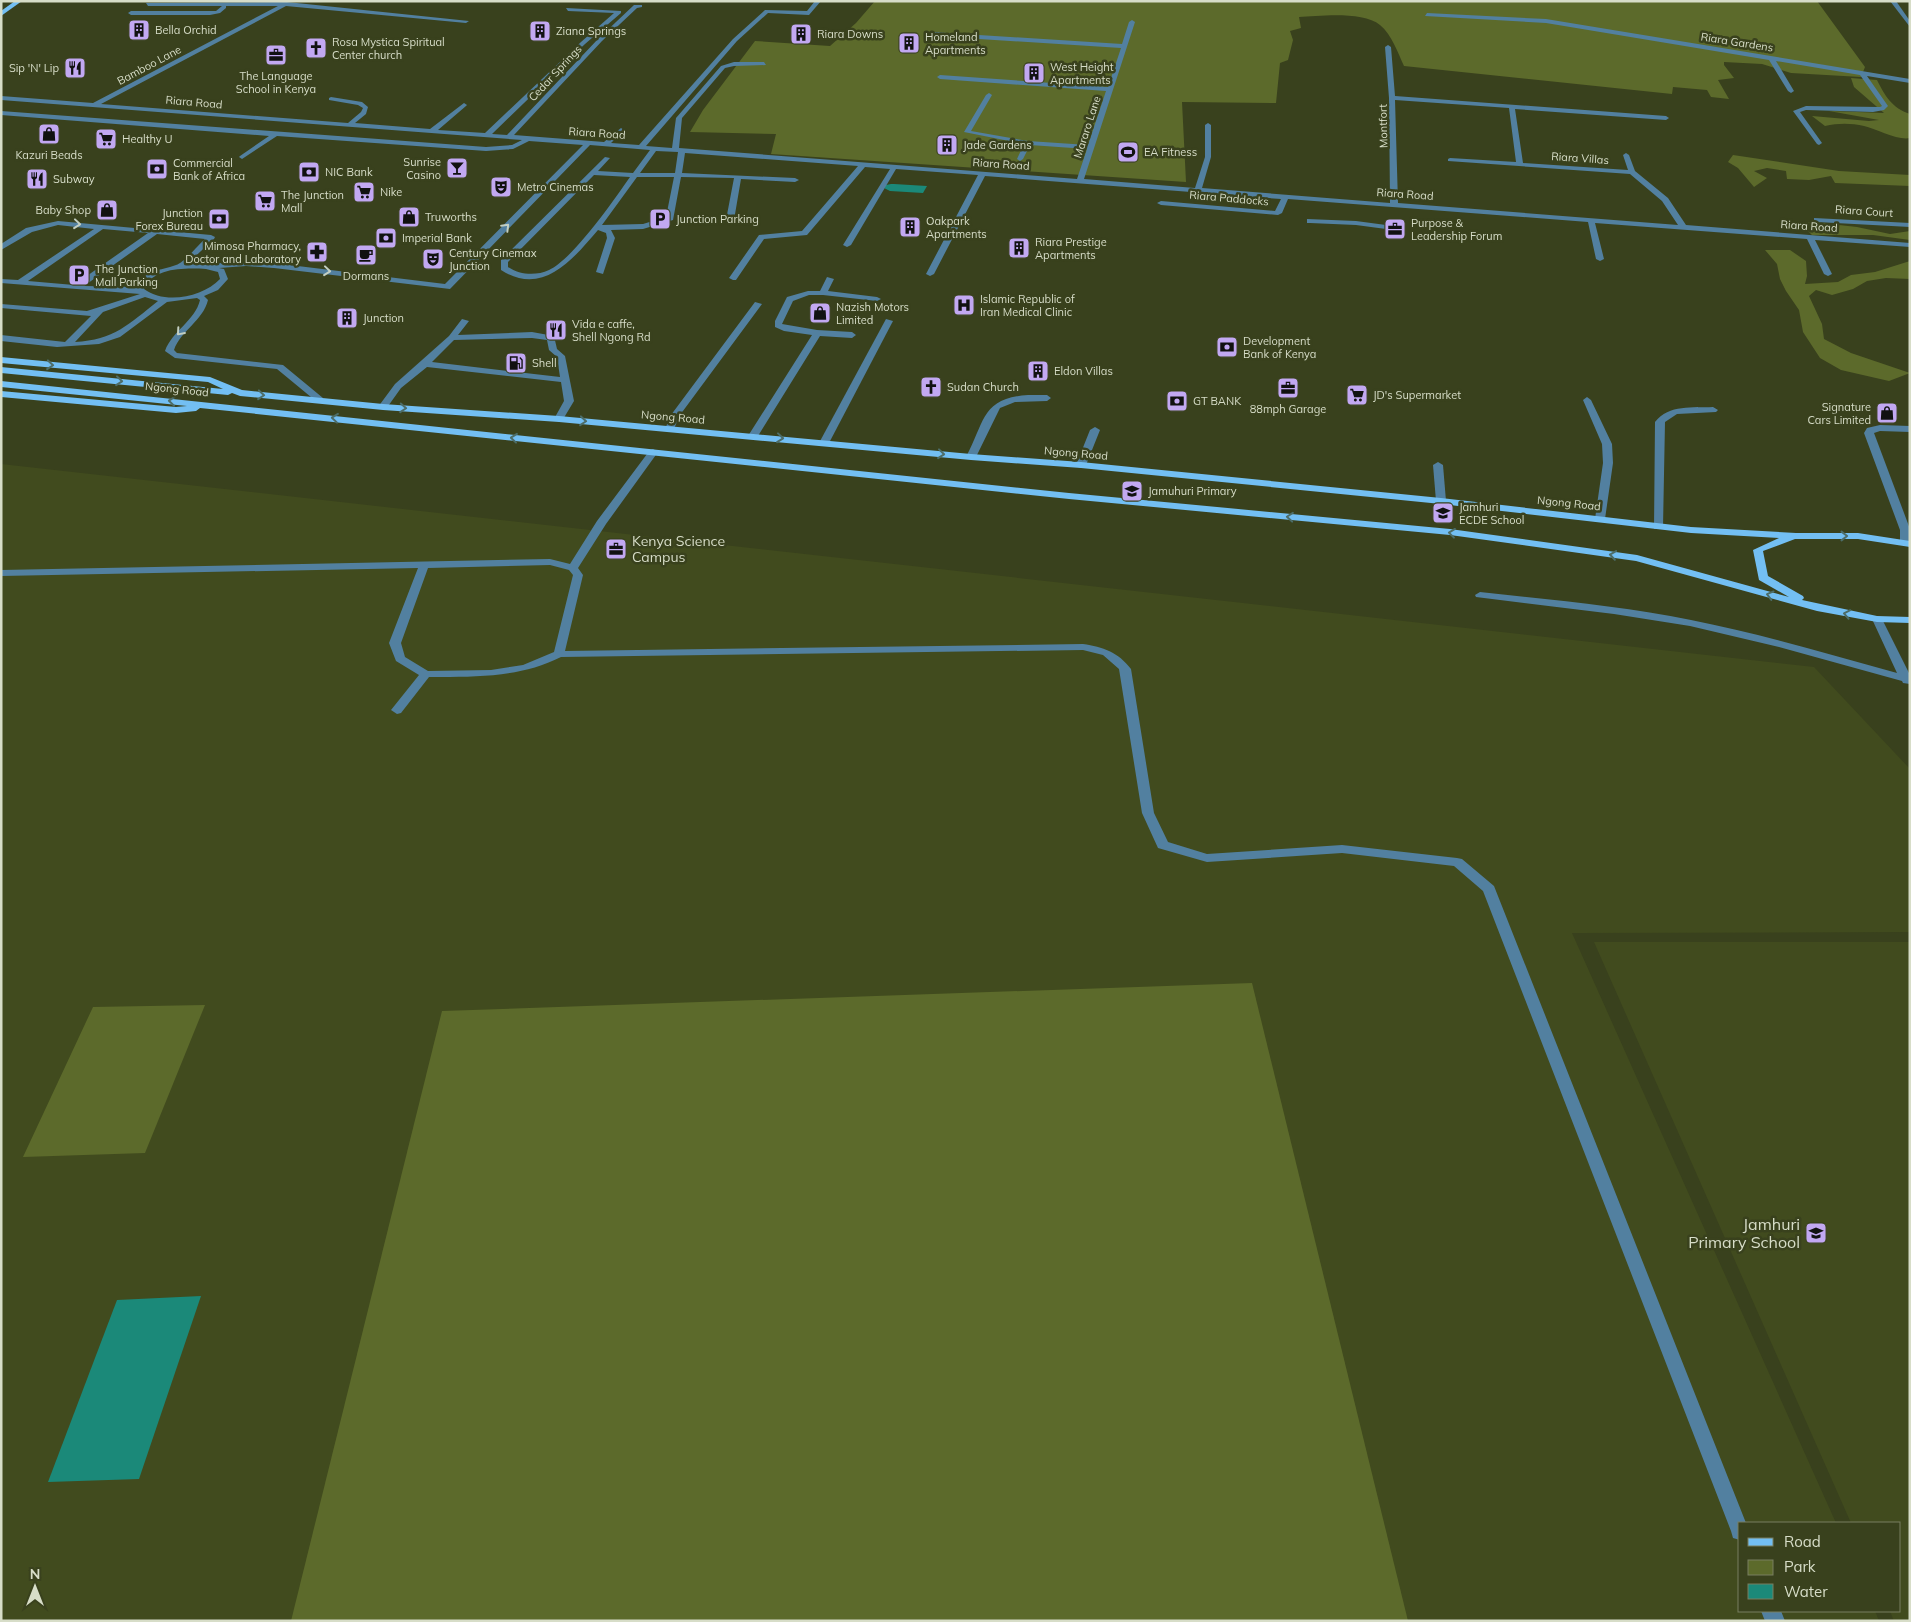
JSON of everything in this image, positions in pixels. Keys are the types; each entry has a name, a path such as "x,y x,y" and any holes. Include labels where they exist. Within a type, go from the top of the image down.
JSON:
{"main road":[{"path":"1,14 20,1"},
{"name":"Ngong Road","path":"1,360 210,380 240,393"},
{"name":"Ngong Road","path":"1,370 383,407 559,419 971,457 1082,465 1441,501 1691,530 1796,536 1858,536 1908,543"},
{"name":"Ngong Road","path":"1,384 220,406"},
{"name":"Ngong Road","path":"1,394 176,410 220,406"},
{"path":"220,406 1078,497 1460,534 1636,558 1817,608 1877,619 1910,620"},
{"path":"1796,536 1758,550 1763,578 1817,608"}],"street":[{"path":"640,148 735,40 767,10 809,13 818,1"},
{"path":"1893,1 1910,24"},
{"path":"148,4 288,2 466,21"},
{"name":"Bamboo Lane","path":"96,104 288,2"},
{"path":"131,13 210,13 218,12 228,4"},
{"path":"486,136 583,43 619,12 624,5"},
{"path":"373,11 382,6"},
{"name":"Cedar Springs","path":"508,138 627,14 636,6 640,6"},
{"path":"568,9 619,12"},
{"path":"627,14 640,15"},
{"name":"Riara Gardens","path":"1427,15 1560,23 1910,81"},
{"name":"Mararo Lane","path":"1080,181 1132,22"},
{"path":"932,34 1124,46"},
{"name":"Montfort","path":"1388,47 1392,98 1394,205"},
{"path":"1771,58 1791,91"},
{"path":"597,227 643,228 670,218 679,175 676,127 679,118 723,67 734,64 764,64"},
{"path":"1819,143 1796,111 1806,108 1882,109 1885,106 1863,74"},
{"path":"940,77 1110,88"},
{"path":"989,95 967,132 1028,142 1090,147"},
{"name":"Riara Road","path":"1,98 1285,197 1358,213 1394,205 1910,245"},
{"path":"1392,98 1666,118"},
{"path":"331,99 360,103 366,108 364,113 348,126"},
{"path":"18,114 28,107 28,104 21,100"},
{"path":"431,132 464,105"},
{"path":"97,121 119,108"},
{"path":"1512,108 1520,165"},
{"path":"1,113 486,149 513,147 529,140"},
{"path":"1198,190 1208,157 1208,126"},
{"path":"605,146 621,130"},
{"path":"242,157 276,134"},
{"path":"1020,158 1028,142"},
{"path":"142,292 140,284 151,276 181,266 237,264 262,264 447,286 588,144"},
{"path":"607,158 504,262 504,268 518,274 549,274 560,268 597,227 654,149"},
{"path":"1626,155 1632,172 1665,200 1683,227"},
{"name":"Riara Villas","path":"1450,160 1632,172"},
{"path":"733,278 762,237 804,233 862,165"},
{"path":"847,245 894,167"},
{"path":"592,173 635,176 679,175 795,180"},
{"path":"930,274 982,174"},
{"path":"730,220 738,177"},
{"name":"Riara Paddocks","path":"1161,203 1278,213 1285,197"},
{"path":"1310,221 1358,213 1386,227"},
{"path":"1590,220 1600,259"},
{"name":"Riara Court","path":"1817,220 1910,225"},
{"path":"1,248 29,230 58,223 211,237 181,266"},
{"path":"21,282 101,227"},
{"path":"597,227 609,232 611,238 600,272"},
{"path":"76,288 155,232"},
{"path":"1810,237 1828,274"},
{"path":"1,280 76,288 142,292 165,299 198,295 215,288 224,279 221,271 209,266"},
{"path":"823,293 830,279"},
{"path":"1,306 88,314 102,310 142,292"},
{"path":"852,336 784,328 778,325 778,321 790,299 808,293 877,299"},
{"path":"198,295 204,300 204,307 178,334 170,345 169,351 175,355 280,367 320,400"},
{"path":"1,338 68,344 92,343 113,337 165,299"},
{"path":"670,429 676,415 758,304"},
{"path":"68,344 102,310"},
{"path":"383,407 398,386 452,338 465,321"},
{"path":"824,442 889,321"},
{"path":"753,436 817,333"},
{"path":"452,338 532,335 551,338 553,350 561,356 569,402 559,419"},
{"path":"425,364 565,380"},
{"path":"971,457 996,407 1008,401 1024,398 1047,398"},
{"path":"1587,400 1607,444 1608,462 1600,519"},
{"path":"1658,527 1660,422 1663,416 1669,413 1713,410"},
{"path":"1908,543 1905,530 1869,434 1870,430 1880,428 1910,429"},
{"path":"1082,465 1095,430"},
{"path":"574,568 601,523 653,452"},
{"path":"1438,465 1441,501"},
{"path":"1,573 550,562 574,568 578,575 559,654"},
{"path":"424,565 395,643 400,659 426,674 491,673 525,668 545,662 559,654 1083,648 1100,650 1114,657 1125,669 1148,813 1163,845 1206,858 1342,849 1457,862 1489,888 1738,1526"},
{"path":"1480,595 1632,613 1706,626 1764,638 1908,682"},
{"path":"1877,619 1908,682"},
{"path":"397,710 426,674"}],"shaded area":[{"path":"1,464 1814,667 1910,769 1910,932 1572,933 1836,1522 1738,1522 1738,1612 1875,1612 1879,1621 1,1621"},
{"name":"Jamhuri Primary School","path":"1594,942 1910,942 1910,1621 1894,1621 1890,1612 1901,1612 1901,1522 1851,1522"}],"green space":[{"path":"875,1 1817,1 1865,67 1861,77 1791,73 1762,64 1724,62 1724,65 1734,78 1718,80 1729,99 1711,97 1707,90 1673,87 1672,94 1404,66 1388,34 1380,25 1372,21 1341,15 1299,17 1301,28 1290,31 1293,40 1288,60 1280,63 1276,103 1182,102 1186,182 771,154 776,134 690,132 703,110 755,41 830,46 856,23"},
{"path":"1851,78 1877,80 1890,101 1898,108 1910,114 1910,138 1900,138 1854,124 1825,126 1812,116 1869,121 1879,120 1829,111 1884,113 1854,87"},
{"path":"1733,155 1839,171 1910,175 1910,186 1835,183 1831,176 1809,180 1787,179 1786,171 1767,168 1754,171 1767,178 1754,187 1738,168 1728,162"},
{"path":"1812,222 1857,227 1890,234 1910,231 1910,240 1873,235 1812,235 1800,223"},
{"path":"1765,250 1790,250 1806,261 1807,276 1805,284 1838,282 1851,275 1875,272 1910,261 1910,279 1886,278 1867,281 1853,289 1832,295 1816,290 1809,296 1822,324 1824,339 1851,353 1910,373 1889,381 1841,370 1820,358 1803,332 1799,310 1780,279 1777,264"},
{"path":"1252,983 1408,1621 291,1621 442,1011"},
{"path":"205,1005 145,1153 23,1157 93,1007"}],"water":[{"path":"886,185 927,186 923,193 890,191 884,188"},
{"path":"201,1296 139,1479 48,1482 117,1300"}],"place":[{"name":"Bella Orchid","path":"139,30"},
{"name":"Ziana Springs","path":"540,31"},
{"name":"Riara Downs","path":"801,34"},
{"name":"Homeland Apartments","path":"909,43"},
{"name":"Rosa Mystica Spiritual Center church","path":"316,48"},
{"name":"The Language School in Kenya","path":"276,55"},
{"name":"Sip 'N' Lip","path":"75,68"},
{"name":"West Height Apartments","path":"1034,73"},
{"name":"Kazuri Beads","path":"49,134"},
{"name":"Healthy U","path":"106,139"},
{"name":"Jade Gardens","path":"947,145"},
{"name":"EA Fitness","path":"1128,152"},
{"name":"Sunrise Casino","path":"457,168"},
{"name":"Commercial Bank of Africa","path":"157,169"},
{"name":"NIC Bank","path":"309,172"},
{"name":"Subway","path":"37,179"},
{"name":"Metro Cinemas","path":"501,187"},
{"name":"Nike","path":"364,192"},
{"name":"The Junction Mall","path":"265,201"},
{"name":"Baby Shop","path":"107,210"},
{"name":"Truworths","path":"409,217"},
{"name":"Junction Forex Bureau","path":"219,219"},
{"name":"Junction Parking","path":"660,219"},
{"name":"Oakpark Apartments","path":"910,227"},
{"name":"Purpose & Leadership Forum","path":"1395,229"},
{"name":"Imperial Bank","path":"386,238"},
{"name":"Riara Prestige Apartments","path":"1019,248"},
{"name":"Mimosa Pharmacy, Doctor and Laboratory","path":"317,252"},
{"name":"Dormans","path":"366,255"},
{"name":"Century Cinemax Junction","path":"433,259"},
{"name":"The Junction Mall Parking","path":"79,275"},
{"name":"Islamic Republic of Iran Medical Clinic","path":"964,305"},
{"name":"Nazish Motors Limited","path":"820,313"},
{"name":"Junction","path":"347,318"},
{"name":"Vida e caffe, Shell Ngong Rd","path":"556,330"},
{"name":"Development Bank of Kenya","path":"1227,347"},
{"name":"Shell","path":"516,363"},
{"name":"Eldon Villas","path":"1038,371"},
{"name":"Sudan Church","path":"931,387"},
{"name":"88mph Garage","path":"1288,388"},
{"name":"JD's Supermarket","path":"1357,395"},
{"name":"GT BANK","path":"1177,401"},
{"name":"Signature Cars Limited","path":"1887,413"},
{"name":"Jamuhuri Primary","path":"1132,491"},
{"name":"Jamhuri ECDE School","path":"1443,513"},
{"name":"Kenya Science Campus","path":"616,549"},
{"name":"Jamhuri Primary School","path":"1816,1233"}]}
